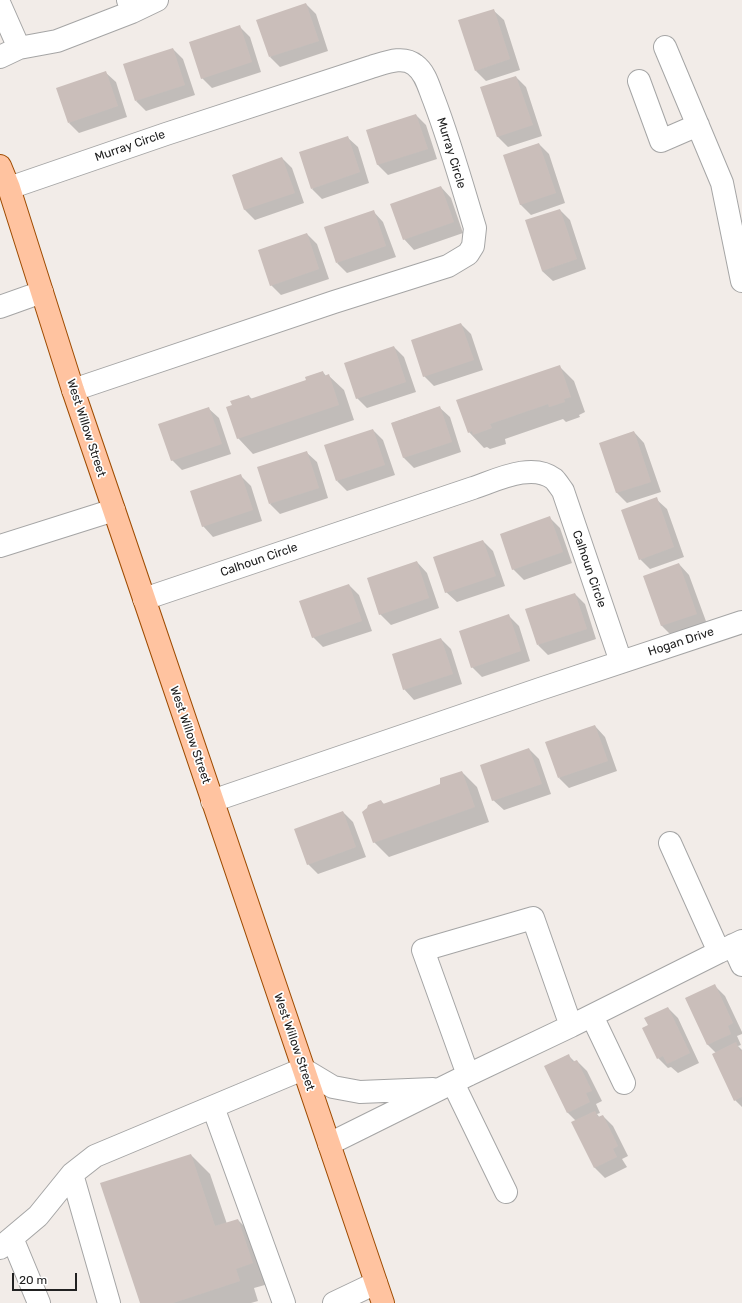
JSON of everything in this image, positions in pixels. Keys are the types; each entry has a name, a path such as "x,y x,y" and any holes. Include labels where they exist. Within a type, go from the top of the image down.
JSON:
{"main road":[{"name":"West Willow Street","path":"0,166 73,390 379,1293"}],"street":[{"path":"0,57 19,48 57,41 130,6 157,0"},
{"path":"0,5 19,48"},
{"path":"665,47 722,183 742,281"},
{"name":"Murray Circle","path":"8,188 166,134 357,72 399,60 415,64 421,71 426,79 442,120 475,228 473,246 468,254 448,266 334,302 73,390"},
{"path":"639,81 661,140 698,125"},
{"path":"0,307 42,292"},
{"name":"Calhoun Circle","path":"144,599 526,471 541,473 554,479 563,491 621,662"},
{"path":"0,546 114,510"},
{"name":"Hogan Drive","path":"621,662 742,622"},
{"path":"212,801 621,662"},
{"path":"329,1144 571,1026 734,951 670,843"},
{"path":"506,1192 454,1082 423,950 533,918 571,1026"},
{"path":"592,1016 624,1083"},
{"path":"39,1303 6,1243 38,1216 72,1174 96,1156 303,1069 333,1087 360,1092 454,1082"},
{"path":"213,1107 284,1303"},
{"path":"72,1174 109,1303"},
{"path":"334,1303 379,1293"}],"building":[{"path":"306,3 319,41 269,57 256,20"},
{"path":"494,9 510,59 475,71 458,20"},
{"path":"240,25 252,62 201,79 189,42"},
{"path":"173,48 185,85 135,101 123,64"},
{"path":"106,71 118,106 68,123 56,88"},
{"path":"516,76 533,125 497,137 480,87"},
{"path":"416,114 428,149 377,165 366,130"},
{"path":"348,136 360,172 311,189 299,152"},
{"path":"539,143 556,193 520,205 503,155"},
{"path":"282,157 295,193 244,210 232,175"},
{"path":"441,186 454,222 403,240 390,204"},
{"path":"560,209 577,259 542,271 525,220"},
{"path":"374,210 386,246 336,263 324,227"},
{"path":"307,233 319,269 270,286 258,250"},
{"path":"461,323 474,360 423,377 411,340"},
{"path":"394,346 406,382 356,399 344,363"},
{"path":"560,365 571,397 564,399 565,402 549,407 548,404 490,424 492,428 473,435 472,431 468,433 456,400"},
{"path":"323,371 324,376 329,374 339,405 237,439 226,407 232,405 230,401 249,395 250,399 306,380 305,377"},
{"path":"440,406 452,442 403,458 391,423"},
{"path":"209,407 222,444 171,461 158,424"},
{"path":"373,429 385,465 336,481 324,445"},
{"path":"634,431 651,482 616,493 599,443"},
{"path":"307,451 319,488 269,504 257,467"},
{"path":"241,474 253,510 202,527 190,491"},
{"path":"657,497 674,547 639,560 621,510"},
{"path":"550,516 563,552 512,570 500,534"},
{"path":"483,540 496,576 445,593 433,557"},
{"path":"417,561 429,598 379,615 367,578"},
{"path":"679,563 697,614 661,626 643,576"},
{"path":"349,584 362,621 312,638 299,601"},
{"path":"575,593 587,629 537,645 525,609"},
{"path":"509,614 521,651 471,668 459,631"},
{"path":"441,638 453,674 403,690 392,654"},
{"path":"595,725 608,761 558,778 545,742"},
{"path":"529,748 542,784 492,801 480,765"},
{"path":"462,771 475,807 373,843 362,812 368,805 381,800 383,804 440,784 440,778"},
{"path":"343,811 356,847 307,865 294,829"},
{"path":"715,984 733,1023 728,1026 731,1034 707,1045 685,998"},
{"path":"668,1007 690,1053 667,1064 663,1056 657,1059 642,1028 648,1025 644,1018"},
{"path":"736,1042 740,1051 742,1050 742,1097 734,1101 712,1054"},
{"path":"569,1054 572,1062 577,1060 592,1091 586,1093 590,1102 567,1113 544,1066"},
{"path":"595,1111 598,1117 603,1115 618,1146 613,1149 617,1157 594,1168 571,1122"},
{"path":"191,1154 215,1226 238,1219 253,1263 236,1269 240,1281 173,1303 140,1303 100,1183"}]}
